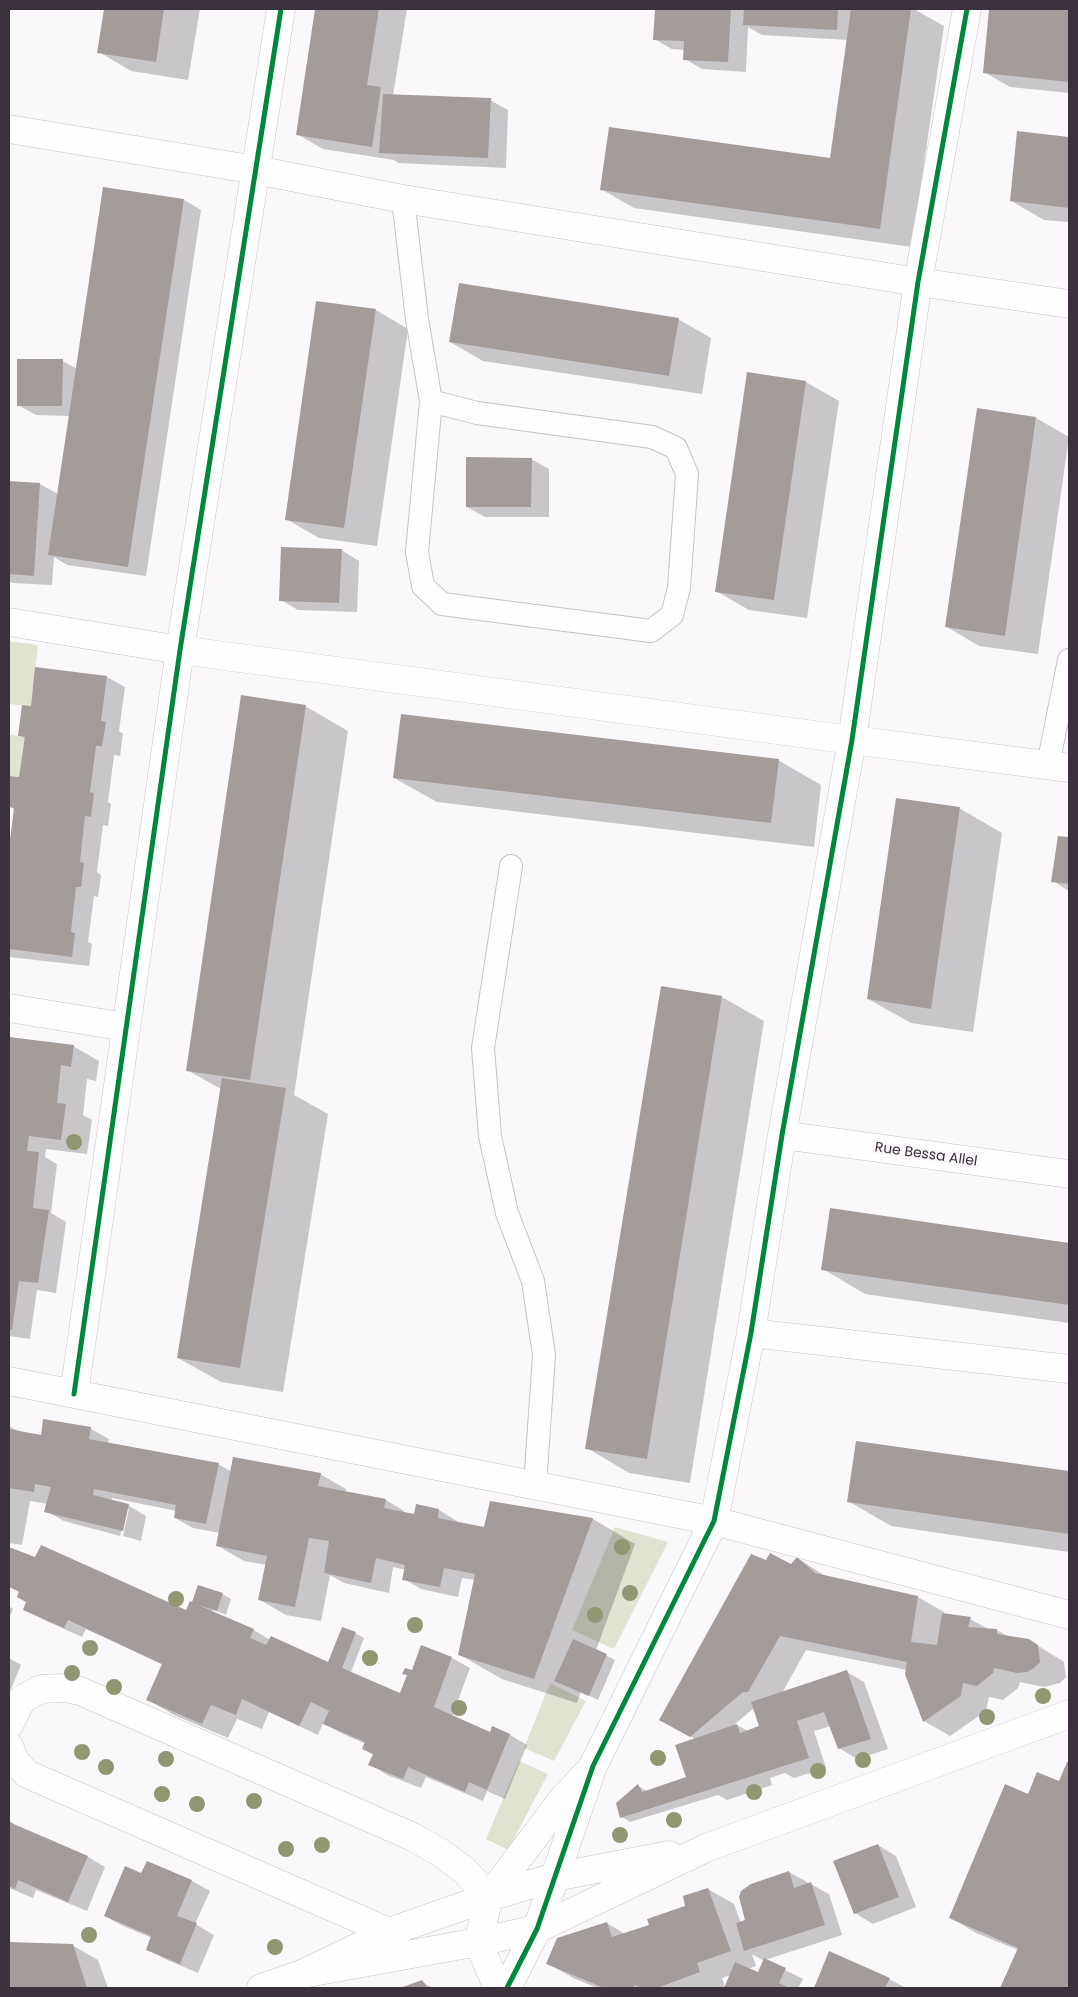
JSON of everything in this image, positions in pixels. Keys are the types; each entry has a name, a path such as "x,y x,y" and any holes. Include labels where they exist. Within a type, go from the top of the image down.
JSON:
{"street":[{"path":"74,1394 180,650 281,9"},
{"path":"508,1988 537,1929 593,1766 714,1522 751,1333 782,1135 852,740 918,282 967,9"},
{"path":"9,129 256,170 403,199 918,282 1069,304"},
{"path":"9,622 180,650 1059,766"},
{"path":"9,1008 126,1028"},
{"name":"Rue Bessa Allel","path":"782,1135 1069,1174"},
{"path":"751,1333 1069,1369"},
{"path":"9,1381 714,1522 1069,1615"},
{"path":"9,1725 22,1699 41,1688 65,1688 80,1691 413,1837 441,1853 465,1871 489,1897"},
{"path":"302,1974 478,1942 537,1929 706,1848 1069,1714"},
{"path":"9,1746 15,1761 27,1774 389,1932"},
{"path":"498,1988 478,1942 489,1897 562,1800 593,1766"},
{"path":"261,1988 302,1974 389,1932 489,1897 555,1877 706,1848"}],"lane":[{"path":"403,199 417,319 431,401 417,552 423,586 442,604 651,631 672,615 678,588 687,474 676,448 652,437 477,413 431,401"},
{"path":"1059,766 1069,660"},
{"path":"511,866 483,1048 490,1136 507,1213 533,1281 544,1355 535,1486"}],"green space":[{"path":"9,641 38,645 31,706 9,704"},
{"path":"9,735 25,736 19,777 11,776 9,782"},
{"path":"615,1527 668,1542 614,1649 572,1630"},
{"path":"550,1683 586,1701 554,1761 524,1748"},
{"path":"519,1761 548,1774 508,1850 486,1839"}],"building":[{"path":"104,9 164,9 156,62 97,53"},
{"path":"315,9 379,9 367,85 381,87 372,147 296,135"},
{"path":"655,9 731,9 728,62 683,60 684,41 653,40"},
{"path":"744,9 838,9 837,30 743,25"},
{"path":"851,9 911,9 880,229 600,190 609,127 830,158"},
{"path":"989,9 1069,9 1069,82 983,73"},
{"path":"383,94 491,98 488,158 379,153"},
{"path":"1017,131 1069,137 1069,208 1010,201"},
{"path":"103,187 184,199 128,567 48,555"},
{"path":"459,283 679,318 669,376 449,342"},
{"path":"316,301 376,309 344,528 285,520"},
{"path":"17,359 63,359 62,406 17,406"},
{"path":"747,372 806,381 774,600 715,592"},
{"path":"977,408 1036,417 1005,636 945,627"},
{"path":"466,457 532,458 531,507 466,507"},
{"path":"9,481 40,483 34,576 9,574"},
{"path":"281,547 342,549 339,603 279,601"},
{"path":"35,667 107,676 101,721 106,722 102,746 96,746 90,792 94,793 91,817 85,816 80,862 84,863 81,887 76,887 71,932 75,933 72,957 9,949 9,848 14,808 9,807 10,776 19,777 25,736 18,736 22,705 31,706"},
{"path":"241,695 306,705 250,1080 186,1071"},
{"path":"401,714 779,759 771,823 393,778"},
{"path":"896,798 960,807 931,1009 867,999"},
{"path":"1058,836 1069,837 1069,884 1051,882"},
{"path":"661,986 722,996 647,1459 585,1449"},
{"path":"9,1037 74,1045 71,1067 61,1065 57,1103 66,1104 61,1140 29,1136 27,1151 39,1152 33,1208 49,1210 38,1283 19,1281 12,1330 9,1329"},
{"path":"222,1078 286,1088 240,1368 177,1358"},
{"path":"830,1208 1069,1243 1069,1305 821,1270"},
{"path":"43,1419 91,1427 89,1439 219,1463 206,1524 174,1518 176,1505 94,1489 93,1495 129,1504 123,1531 44,1512 51,1487 35,1484 34,1492 9,1488 9,1429 41,1435"},
{"path":"856,1441 1069,1471 1069,1534 847,1502"},
{"path":"233,1457 321,1473 318,1486 386,1499 384,1508 414,1514 416,1504 439,1509 438,1518 484,1527 490,1501 593,1518 534,1679 458,1655 475,1574 444,1568 440,1587 402,1580 405,1565 376,1558 371,1583 324,1573 329,1541 309,1538 295,1607 258,1600 267,1556 216,1546"},
{"path":"41,1545 186,1610 190,1601 192,1602 198,1585 223,1593 217,1611 198,1605 254,1629 250,1638 266,1645 271,1636 328,1662 342,1627 356,1632 342,1668 400,1693 407,1675 402,1674 405,1668 412,1670 421,1645 452,1657 434,1707 490,1732 492,1726 510,1734 487,1790 469,1782 465,1792 408,1767 403,1779 368,1765 373,1754 362,1749 365,1742 323,1724 329,1711 311,1702 299,1726 242,1699 236,1715 211,1705 202,1724 146,1700 162,1664 68,1620 64,1628 23,1610 26,1602 17,1597 19,1591 9,1587 9,1547 35,1557"},
{"path":"770,1553 791,1564 797,1557 815,1573 918,1596 911,1642 937,1645 942,1613 971,1617 968,1627 997,1629 997,1634 1029,1639 1038,1645 1040,1662 1027,1672 1017,1673 994,1668 993,1673 977,1686 963,1683 961,1696 923,1722 905,1674 907,1662 780,1636 748,1692 743,1692 690,1737 659,1720 751,1554 766,1560"},
{"path":"573,1639 607,1654 589,1696 554,1681"},
{"path":"847,1670 871,1739 838,1749 824,1712 797,1721 809,1758 620,1818 616,1803 638,1784 642,1792 686,1777 675,1745 737,1724 740,1733 759,1726 751,1702"},
{"path":"1067,1762 1069,1762 1069,1988 1000,1988 1018,1948 949,1918 1005,1784 1028,1794 1037,1772 1059,1781"},
{"path":"9,1822 88,1856 68,1902 18,1880 15,1889 9,1886"},
{"path":"878,1844 899,1897 854,1914 833,1861"},
{"path":"147,1861 192,1880 177,1916 197,1923 180,1964 146,1950 151,1936 104,1916 125,1866 141,1873"},
{"path":"789,1871 794,1888 811,1882 825,1925 744,1951 736,1923 745,1920 739,1897 741,1891 751,1884"},
{"path":"708,1888 731,1951 697,1963 700,1972 657,1988 640,1988 635,1985 633,1988 604,1988 546,1964 557,1938 607,1922 612,1937 649,1925 647,1919 685,1906 683,1896"},
{"path":"9,1942 73,1944 87,1988 9,1988"},
{"path":"829,1951 890,1978 885,1988 814,1988"},
{"path":"764,1958 786,1968 779,1983 789,1988 724,1988 735,1962 758,1972"},
{"path":"422,1980 428,1988 400,1988"}],"cycle path":[{"path":"74,1394 180,650 281,9"},
{"path":"507,1988 537,1929 593,1766 714,1521 751,1333 782,1135 852,740 918,282 967,9"}]}
